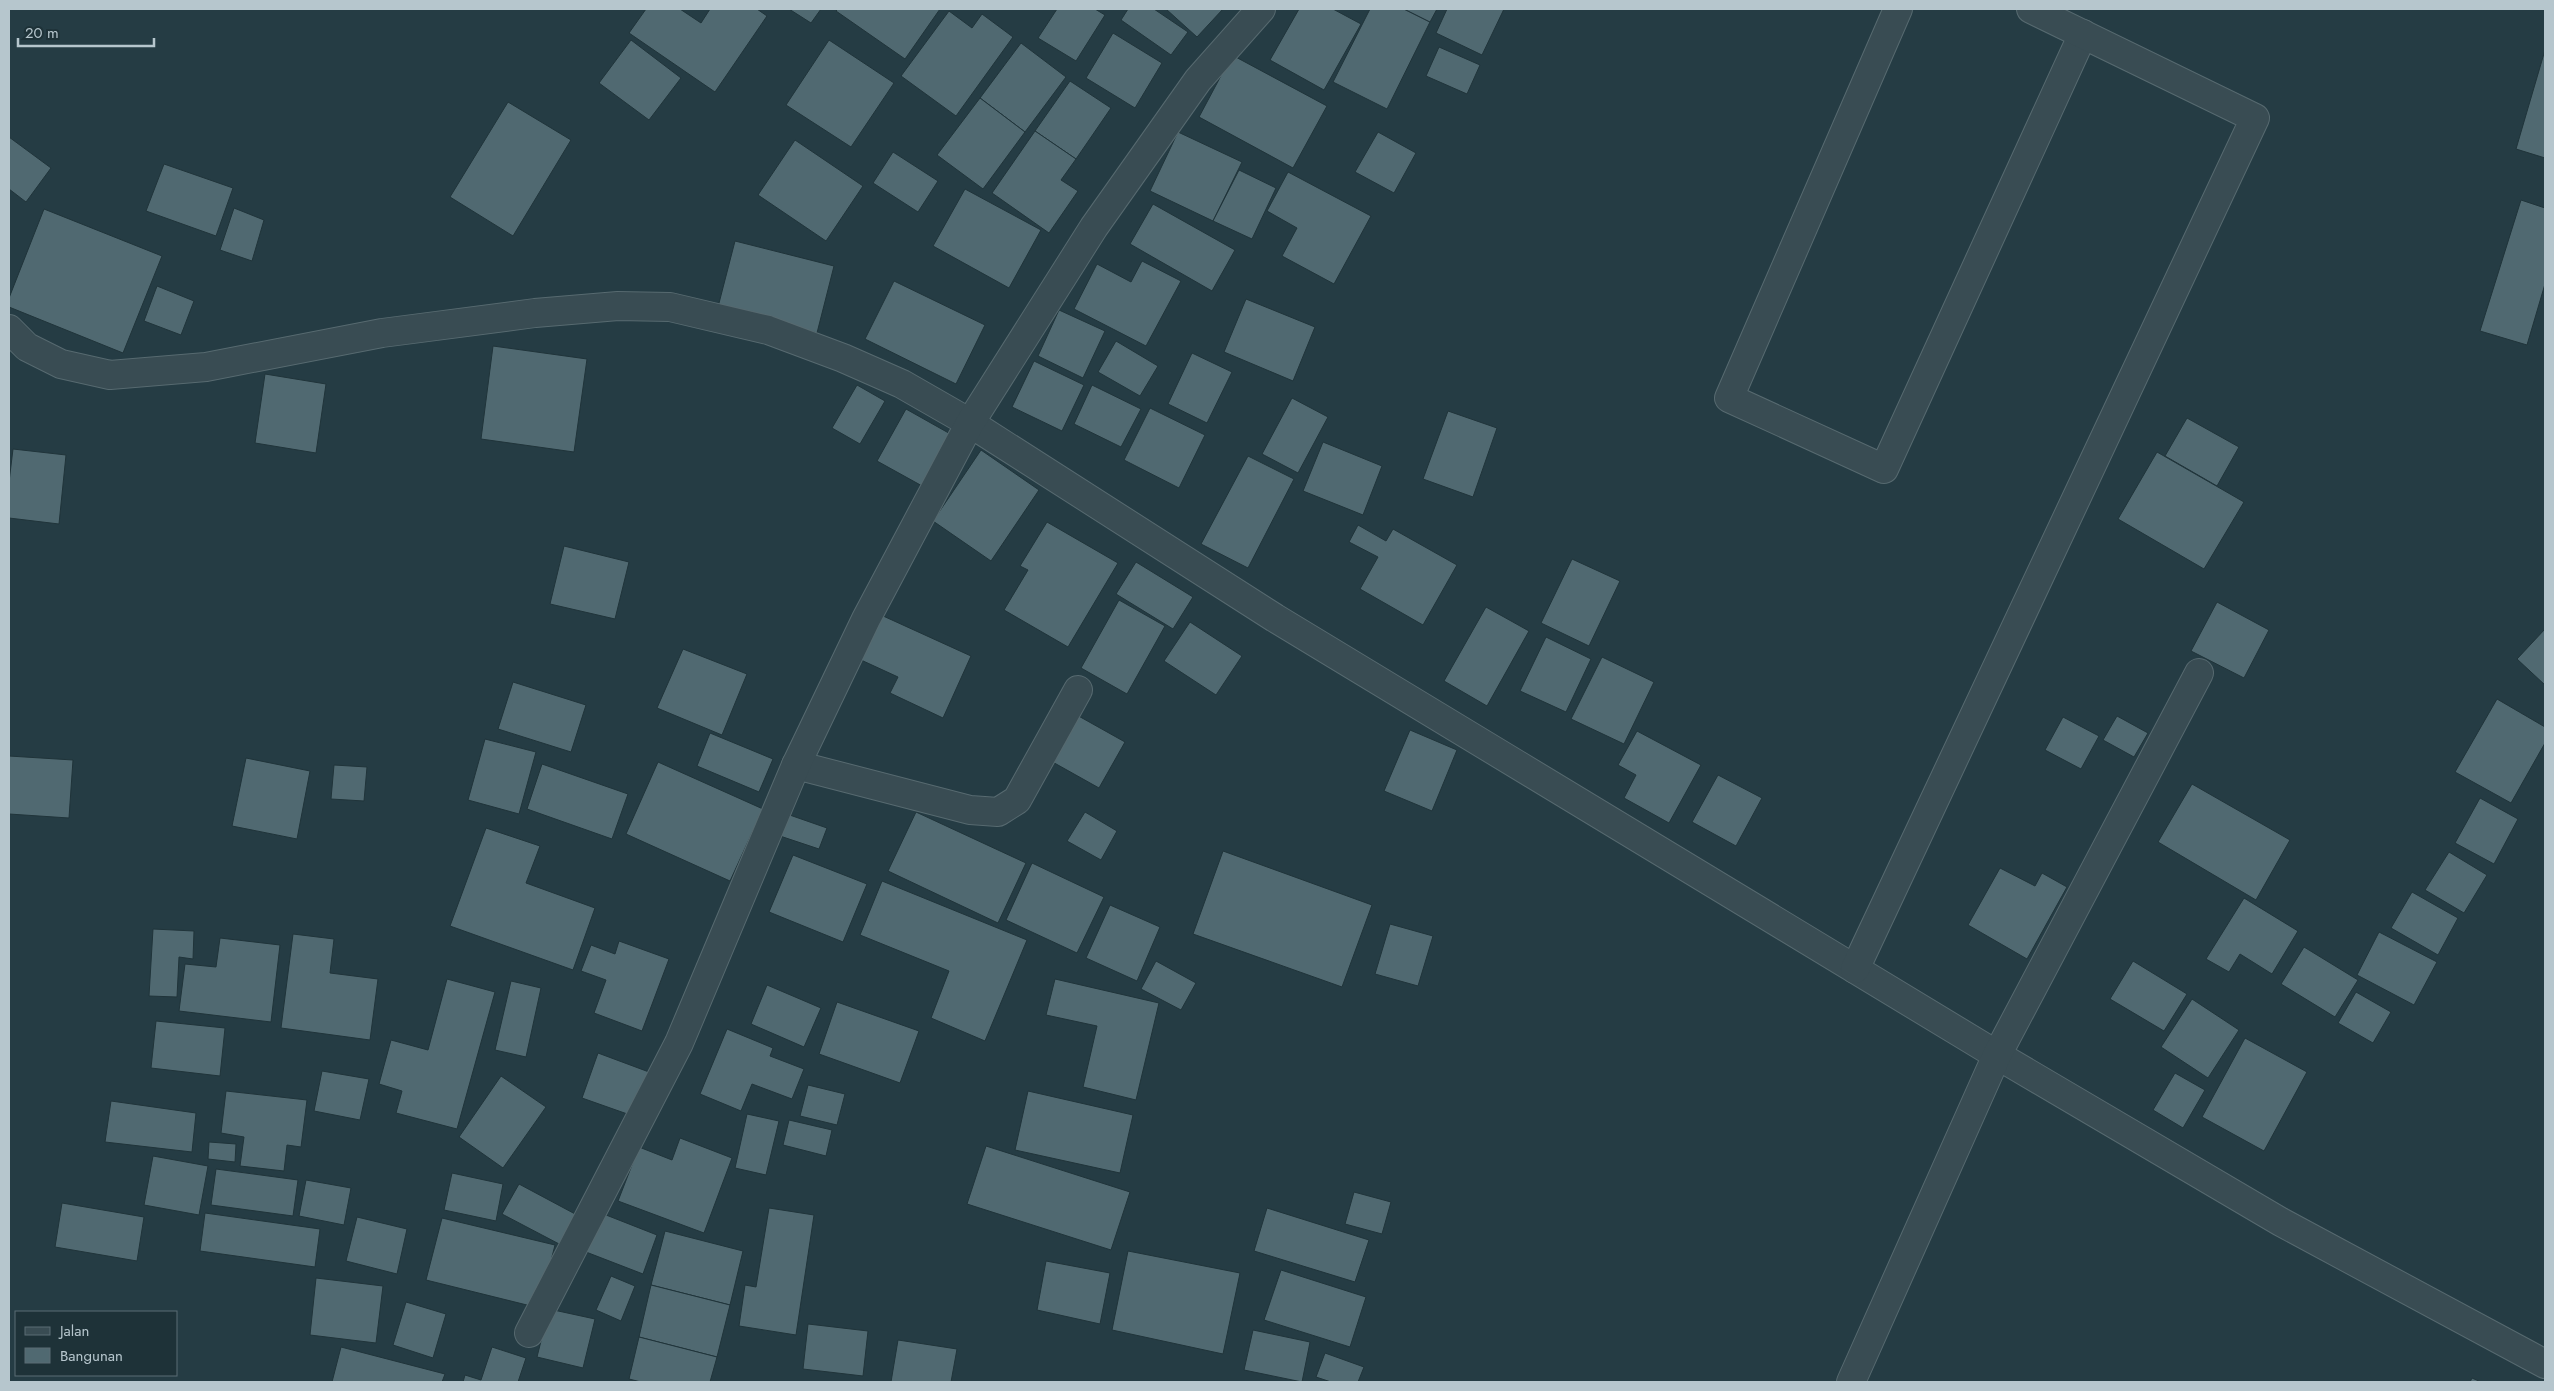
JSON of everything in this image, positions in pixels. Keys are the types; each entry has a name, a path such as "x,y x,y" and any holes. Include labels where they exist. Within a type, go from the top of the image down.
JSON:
{"street":[{"path":"529,1333 679,1043 796,765 866,619 970,423 1094,227 1198,80 1261,9"},
{"path":"1898,9 1729,398 1884,469 2083,34"},
{"path":"1855,968 2255,118 2031,9"},
{"path":"9,329 27,347 61,364 110,375 206,368 382,333 535,313 618,306 670,308 768,330 843,358 902,384 970,423 1275,618 1997,1055 2281,1222 2545,1364"},
{"path":"1851,1382 1997,1055 2199,673"},
{"path":"796,765 970,810 998,812 1017,800 1078,690"}],"building":[{"path":"646,9 680,9 701,23 710,9 757,9 767,16 715,92 629,33"},
{"path":"789,9 821,9 811,23"},
{"path":"838,9 940,9 905,59 836,11"},
{"path":"1057,9 1095,9 1105,15 1076,61 1038,38"},
{"path":"1128,9 1154,9 1188,32 1171,55 1121,20"},
{"path":"1166,9 1223,9 1197,37"},
{"path":"1299,9 1333,9 1361,24 1324,90 1270,60"},
{"path":"1370,9 1404,9 1430,22 1387,109 1333,82"},
{"path":"1404,9 1437,9 1430,22"},
{"path":"1447,9 1504,9 1482,55 1436,33"},
{"path":"949,11 972,28 982,14 1013,37 956,116 901,76"},
{"path":"1113,33 1162,63 1135,108 1086,78"},
{"path":"631,40 681,78 649,120 599,83"},
{"path":"829,40 894,83 851,147 786,105"},
{"path":"1021,43 1066,77 1025,132 980,98"},
{"path":"1439,47 1480,65 1467,94 1426,76"},
{"path":"2545,50 2545,158 2516,149"},
{"path":"1232,55 1327,106 1293,168 1199,117"},
{"path":"1070,81 1111,108 1076,159 1035,131"},
{"path":"980,98 1025,132 983,189 937,155"},
{"path":"508,102 571,140 513,236 450,197"},
{"path":"1035,131 1076,159 1061,180 1078,191 1049,233 992,193"},
{"path":"1178,132 1242,162 1213,221 1150,191"},
{"path":"1378,132 1416,153 1394,193 1355,172"},
{"path":"9,137 51,168 26,202 9,189"},
{"path":"795,140 863,186 826,241 758,195"},
{"path":"893,152 938,181 918,212 873,183"},
{"path":"164,164 233,188 216,236 146,211"},
{"path":"1239,170 1276,188 1252,239 1213,221"},
{"path":"1288,172 1371,216 1334,284 1282,256 1297,228 1267,211"},
{"path":"965,189 1041,230 1009,288 933,246"},
{"path":"2521,200 2545,208 2545,284 2527,345 2480,331"},
{"path":"1153,204 1235,250 1212,291 1130,244"},
{"path":"234,208 264,220 252,261 220,250"},
{"path":"44,209 162,256 123,353 9,307 9,298"},
{"path":"735,241 834,266 817,333 718,307"},
{"path":"1142,261 1181,281 1146,346 1074,309 1097,264 1131,282"},
{"path":"894,281 985,325 956,384 865,339"},
{"path":"157,286 194,301 181,335 144,321"},
{"path":"1246,299 1315,327 1293,381 1224,352"},
{"path":"1059,310 1105,331 1083,378 1038,356"},
{"path":"1116,341 1158,366 1140,396 1098,372"},
{"path":"493,346 587,359 574,452 481,439"},
{"path":"1192,353 1232,372 1207,423 1168,404"},
{"path":"1034,361 1084,385 1062,431 1012,407"},
{"path":"265,374 326,384 316,453 255,443"},
{"path":"857,385 885,401 860,444 832,428"},
{"path":"1092,385 1141,409 1121,447 1074,424"},
{"path":"1292,398 1328,417 1298,473 1262,454"},
{"path":"1150,408 1205,435 1179,488 1124,460"},
{"path":"906,409 954,436 924,487 877,461"},
{"path":"1448,411 1497,428 1473,497 1423,479"},
{"path":"2187,418 2239,447 2217,486 2165,456"},
{"path":"1323,442 1382,466 1363,515 1303,491"},
{"path":"13,449 66,455 59,524 9,518 9,482"},
{"path":"981,450 1039,490 991,561 933,521"},
{"path":"2157,452 2244,502 2204,569 2118,519"},
{"path":"1248,456 1294,479 1248,568 1201,544"},
{"path":"1047,522 1118,563 1068,647 1004,610 1028,570 1020,566"},
{"path":"1358,525 1386,541 1393,529 1457,565 1423,625 1360,589 1378,557 1349,542"},
{"path":"564,546 629,562 615,619 550,604"},
{"path":"1572,559 1620,581 1589,646 1541,623"},
{"path":"1136,562 1193,597 1173,629 1116,594"},
{"path":"1119,600 1165,626 1127,694 1081,668"},
{"path":"2217,602 2269,630 2244,678 2191,651"},
{"path":"1486,607 1529,631 1487,706 1444,681"},
{"path":"881,615 971,656 943,718 890,693 898,677 861,660"},
{"path":"1190,622 1242,656 1216,695 1164,661"},
{"path":"2545,629 2545,685 2517,659"},
{"path":"1546,637 1591,659 1566,712 1520,691"},
{"path":"683,649 747,674 722,735 657,708"},
{"path":"1602,657 1654,682 1624,744 1571,719"},
{"path":"513,682 586,705 571,752 498,729"},
{"path":"2497,699 2545,727 2545,743 2511,803 2455,772"},
{"path":"1075,714 1125,742 1099,788 1049,760"},
{"path":"2117,716 2148,733 2134,757 2103,740"},
{"path":"2063,717 2099,736 2081,769 2045,750"},
{"path":"1410,730 1457,750 1432,811 1384,791"},
{"path":"1637,731 1701,765 1669,823 1624,798 1636,775 1618,765"},
{"path":"710,733 773,759 759,792 697,766"},
{"path":"485,739 536,752 519,814 468,800"},
{"path":"9,756 73,760 69,818 9,814"},
{"path":"246,758 310,771 297,839 232,826"},
{"path":"658,762 763,809 730,881 626,834"},
{"path":"542,764 628,794 612,839 527,809"},
{"path":"334,765 367,767 364,801 331,799"},
{"path":"1718,775 1762,798 1736,846 1692,822"},
{"path":"2192,784 2290,840 2256,900 2158,842"},
{"path":"2480,798 2518,819 2494,864 2455,843"},
{"path":"916,812 1026,863 998,923 888,871"},
{"path":"1085,812 1117,831 1101,860 1067,841"},
{"path":"784,813 827,828 819,849 777,835"},
{"path":"486,828 540,846 526,883 595,908 573,970 450,926"},
{"path":"1223,851 1372,905 1342,987 1193,934"},
{"path":"2449,852 2487,875 2464,913 2425,890"},
{"path":"793,855 867,884 843,942 769,912"},
{"path":"1032,863 1104,897 1077,953 1006,920"},
{"path":"2000,868 2035,886 2042,873 2067,887 2027,959 1968,925"},
{"path":"882,881 1027,940 985,1041 931,1018 949,971 860,935"},
{"path":"2412,892 2458,918 2438,955 2391,928"},
{"path":"2244,898 2298,931 2272,974 2240,954 2229,972 2206,959"},
{"path":"1110,905 1160,927 1137,981 1086,958"},
{"path":"1390,924 1433,936 1418,986 1375,974"},
{"path":"153,929 194,931 193,959 179,957 177,997 149,996"},
{"path":"2379,932 2437,962 2414,1005 2357,975"},
{"path":"293,934 334,939 330,973 378,979 370,1040 281,1028"},
{"path":"220,938 280,945 271,1022 179,1011 185,964 216,967"},
{"path":"619,941 669,959 642,1031 594,1013 606,980 581,971 591,945 615,954"},
{"path":"2304,947 2358,980 2335,1017 2281,984"},
{"path":"1156,961 1196,983 1181,1010 1141,989"},
{"path":"2133,961 2187,994 2164,1031 2110,999"},
{"path":"447,979 495,992 457,1129 396,1113 402,1091 379,1084 391,1040 428,1050"},
{"path":"1055,979 1159,1003 1136,1100 1083,1087 1097,1026 1046,1015"},
{"path":"511,981 541,988 526,1057 495,1050"},
{"path":"767,985 821,1008 804,1047 751,1024"},
{"path":"2356,992 2391,1012 2373,1043 2338,1023"},
{"path":"2192,999 2239,1030 2208,1078 2161,1047"},
{"path":"837,1002 919,1031 900,1083 819,1054"},
{"path":"156,1021 225,1028 220,1076 151,1068"},
{"path":"727,1029 773,1048 770,1056 804,1069 792,1099 752,1084 741,1111 700,1094"},
{"path":"2245,1038 2307,1072 2264,1151 2202,1117"},
{"path":"598,1053 649,1072 633,1116 582,1098"},
{"path":"322,1071 369,1079 360,1120 314,1111"},
{"path":"2175,1073 2205,1090 2183,1128 2153,1110"},
{"path":"501,1076 546,1107 503,1168 459,1137"},
{"path":"808,1085 845,1094 837,1125 800,1116"},
{"path":"226,1091 307,1100 301,1147 287,1145 284,1171 240,1166 244,1137 221,1133"},
{"path":"1028,1091 1133,1115 1120,1173 1015,1150"},
{"path":"111,1101 196,1113 192,1152 105,1142"},
{"path":"747,1114 779,1121 766,1175 735,1168"},
{"path":"789,1120 832,1130 826,1156 783,1145"},
{"path":"680,1138 732,1158 704,1233 618,1201 639,1147 672,1160"},
{"path":"209,1142 236,1144 235,1162 208,1159"},
{"path":"986,1146 1130,1192 1111,1250 967,1204"},
{"path":"153,1156 208,1166 199,1215 144,1205"},
{"path":"216,1169 298,1180 293,1216 211,1205"},
{"path":"452,1173 503,1184 496,1221 444,1210"},
{"path":"306,1180 351,1188 344,1225 299,1216"},
{"path":"519,1184 577,1215 561,1245 502,1214"},
{"path":"1354,1192 1391,1202 1382,1234 1345,1224"},
{"path":"62,1203 144,1217 137,1261 55,1247"},
{"path":"769,1208 814,1215 796,1335 739,1326 745,1285 756,1287"},
{"path":"1267,1208 1369,1240 1355,1282 1254,1251"},
{"path":"205,1213 320,1229 315,1267 200,1251"},
{"path":"601,1213 657,1235 643,1274 586,1252"},
{"path":"357,1217 407,1229 397,1274 346,1261"},
{"path":"442,1218 555,1245 539,1308 426,1280"},
{"path":"665,1231 743,1251 730,1305 651,1285"},
{"path":"1128,1251 1240,1273 1223,1354 1112,1330"},
{"path":"1046,1261 1110,1273 1100,1324 1037,1310"},
{"path":"1281,1270 1366,1297 1350,1347 1264,1320"},
{"path":"611,1276 635,1286 621,1321 596,1310"},
{"path":"316,1278 383,1286 376,1343 310,1335"},
{"path":"651,1285 730,1305 717,1357 639,1337"},
{"path":"406,1302 446,1314 433,1358 393,1345"},
{"path":"549,1309 595,1319 583,1368 537,1357"},
{"path":"808,1324 868,1331 863,1376 803,1369"},
{"path":"1253,1330 1310,1342 1302,1382 1244,1370"},
{"path":"639,1337 717,1357 710,1382 641,1382 629,1379"},
{"path":"898,1340 957,1349 951,1382 891,1382"},
{"path":"341,1347 445,1374 442,1382 332,1382"},
{"path":"492,1347 526,1358 518,1382 463,1382 465,1375 481,1380"},
{"path":"1325,1353 1364,1367 1358,1382 1331,1382 1316,1377"},
{"path":"2472,1378 2481,1382 2470,1382"}]}
